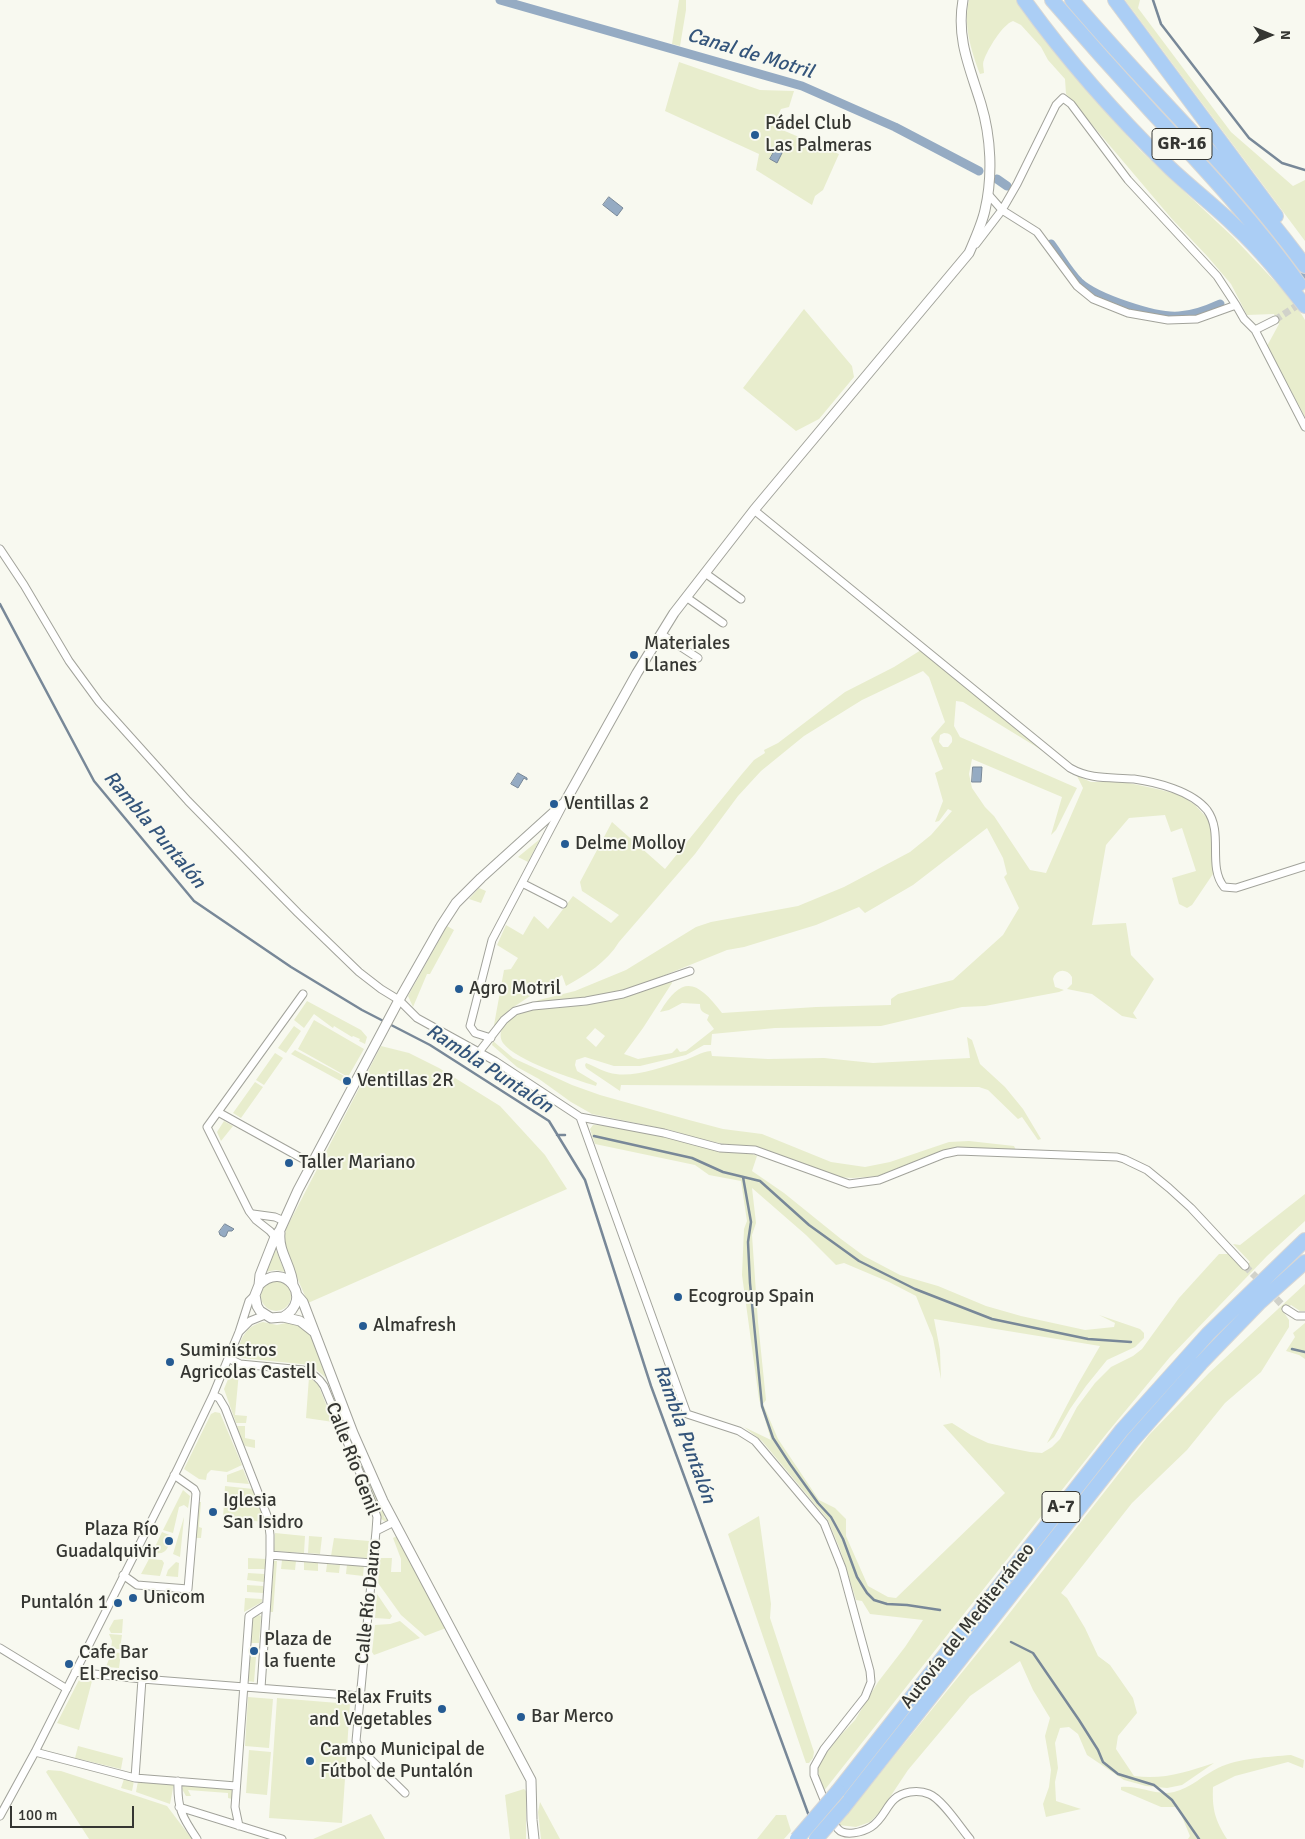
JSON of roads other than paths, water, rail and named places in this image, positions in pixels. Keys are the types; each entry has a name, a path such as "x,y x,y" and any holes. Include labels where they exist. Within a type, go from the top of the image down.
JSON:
{"highway":[{"path":"1024,0 1052,39 1110,106 1172,170 1235,225 1261,252 1305,306"},
{"name":"GR-16","path":"1052,0 1225,192 1262,235 1305,293"},
{"name":"GR-16","path":"1072,0 1142,79 1221,163 1305,266"},
{"path":"1115,0 1295,242 1305,260"},
{"name":"Autovía del Mediterráneo","path":"797,1839 838,1791 1122,1430 1208,1334 1305,1240"},
{"name":"Autovía del Mediterráneo","path":"816,1839 843,1808 1132,1441 1201,1362 1260,1302 1305,1262"},
{"path":"1260,1302 1280,1293 1305,1272"}],"street":[{"path":"957,0 956,20 961,32 967,62 982,106 988,137 990,183 985,210 969,252"},
{"path":"961,32 963,0"},
{"path":"491,1038 475,1034 470,1026 492,940 565,802 637,673 686,597 754,510 1002,210 1056,105 1063,98 1071,104 1128,180 1216,276 1244,319 1255,330 1305,427"},
{"path":"988,194 1002,210 1037,232 1077,286 1093,299 1128,312 1168,320 1197,319 1236,305"},
{"path":"1255,330 1275,320"},
{"path":"754,510 1070,768 1082,775 1093,778 1135,780 1177,789 1194,798 1207,810 1216,827 1217,876 1224,887 1236,888 1305,866"},
{"path":"0,548 68,661 99,702 188,801 298,914 359,972 417,1018 479,1052 580,1117 664,1133 720,1148 754,1150 848,1184 879,1180 944,1154 958,1151 972,1150 1117,1157 1147,1170 1169,1188 1191,1208 1245,1266"},
{"path":"705,573 741,599"},
{"path":"686,597 723,623"},
{"path":"661,634 698,658"},
{"path":"0,1816 67,1689 213,1395 239,1332 248,1301 255,1295 260,1275 284,1221 312,1164 398,1003 456,903 480,878 565,802"},
{"path":"522,883 563,904"},
{"path":"479,1052 504,1020 515,1011 533,1006 586,1001 623,994 690,970"},
{"path":"278,1234 270,1231 256,1220 207,1127 303,994"},
{"path":"218,1112 312,1164"},
{"path":"580,1117 687,1414 739,1431 754,1441 824,1523 842,1568 870,1671 871,1682 865,1697 824,1749 814,1766 814,1775 820,1795 838,1830 844,1833 870,1827 879,1818 891,1800 901,1794 920,1791 930,1794 939,1800 970,1839"},
{"path":"251,1212 284,1221"},
{"path":"278,1234 280,1248 292,1274 292,1285"},
{"path":"259,1285 263,1281 275,1276 288,1280 303,1302 370,1473 394,1522 531,1780 534,1839"},
{"path":"255,1295 257,1306 265,1315 300,1321 314,1332"},
{"path":"283,1317 294,1308 297,1295"},
{"path":"1286,1309 1298,1316 1305,1316"},
{"path":"239,1332 250,1321 265,1315"},
{"name":"Calle Río Genil","path":"228,1358 240,1364 303,1370 312,1373 320,1379 373,1505 377,1517 376,1531"},
{"name":"Calle Río Genil","path":"324,1386 333,1382"},
{"path":"213,1395 219,1398 225,1408 268,1518 270,1555 261,1688"},
{"path":"123,1576 137,1585 188,1589 196,1493 194,1489 174,1475"},
{"name":"Calle Río Dauro","path":"394,1522 376,1531 356,1741 360,1749 406,1793"},
{"path":"270,1555 372,1563"},
{"path":"239,1826 235,1807 248,1616 266,1605"},
{"path":"0,1648 67,1689"},
{"path":"75,1672 142,1680 360,1696"},
{"path":"135,1778 142,1680"},
{"path":"35,1752 135,1778 236,1786"},
{"path":"178,1782 179,1807 187,1825 197,1839"},
{"path":"179,1807 282,1839"}],"water":[{"path":"778,145 782,145 784,149 777,163 770,159"},
{"path":"609,197 623,208 617,216 603,205"},
{"path":"973,767 982,767 981,782 972,782"},
{"path":"518,773 527,778 527,780 524,778 518,788 511,784"},
{"path":"225,1224 234,1229 228,1231 224,1237 219,1232"}],"waterway":[{"name":"Canal de Motril","path":"500,0 802,86 895,127 979,171"},
{"path":"1153,0 1161,24 1249,138 1282,163 1305,170"},
{"name":"Canal de Motril","path":"997,179 1007,186"},
{"name":"Canal de Motril","path":"1051,244 1079,282 1087,288 1127,306 1156,314 1179,316 1190,315 1220,304"},
{"name":"Rambla Puntalón","path":"0,604 94,781 194,901 291,967 362,1010 430,1045 549,1121 585,1180 651,1386 809,1816"},
{"name":"Rambla Puntalón","path":"557,1135 565,1135"},
{"path":"594,1136 692,1158 723,1172 760,1181 809,1225 859,1261 915,1289 992,1319 1088,1339 1131,1342"},
{"path":"743,1177 751,1222 748,1242 750,1283 762,1406 773,1438 818,1503 831,1517 843,1539 857,1577 867,1593 874,1600 887,1604 940,1610"},
{"path":"1292,1349 1305,1352"},
{"path":"1011,1642 1033,1653 1079,1720 1098,1750 1103,1762 1118,1774 1154,1785 1172,1800 1199,1839"}],"tunnel":[{"path":"1275,320 1304,301"},
{"path":"1245,1266 1262,1283"},
{"path":"1269,1291 1286,1309"}],"place":[{"name":"Pádel Club Las Palmeras","path":"755,135"},
{"name":"Materiales Llanes","path":"634,655"},
{"name":"Ventillas 2","path":"554,804"},
{"name":"Delme Molloy","path":"565,844"},
{"name":"Agro Motril","path":"459,989"},
{"name":"Ventillas 2R","path":"347,1081"},
{"name":"Taller Mariano","path":"289,1163"},
{"name":"Ecogroup Spain","path":"678,1297"},
{"name":"Almafresh","path":"363,1326"},
{"name":"Suministros Agricolas Castell","path":"170,1362"},
{"name":"Iglesia San Isidro","path":"213,1512"},
{"name":"Plaza Río Guadalquivir","path":"169,1541"},
{"name":"Unicom","path":"133,1598"},
{"name":"Puntalón 1","path":"118,1603"},
{"name":"Plaza de la fuente","path":"254,1651"},
{"name":"Cafe Bar El Preciso","path":"69,1664"},
{"name":"Relax Fruits and Vegetables","path":"442,1709"},
{"name":"Bar Merco","path":"521,1717"},
{"name":"Campo Municipal de Fútbol de Puntalón","path":"310,1761"}]}
